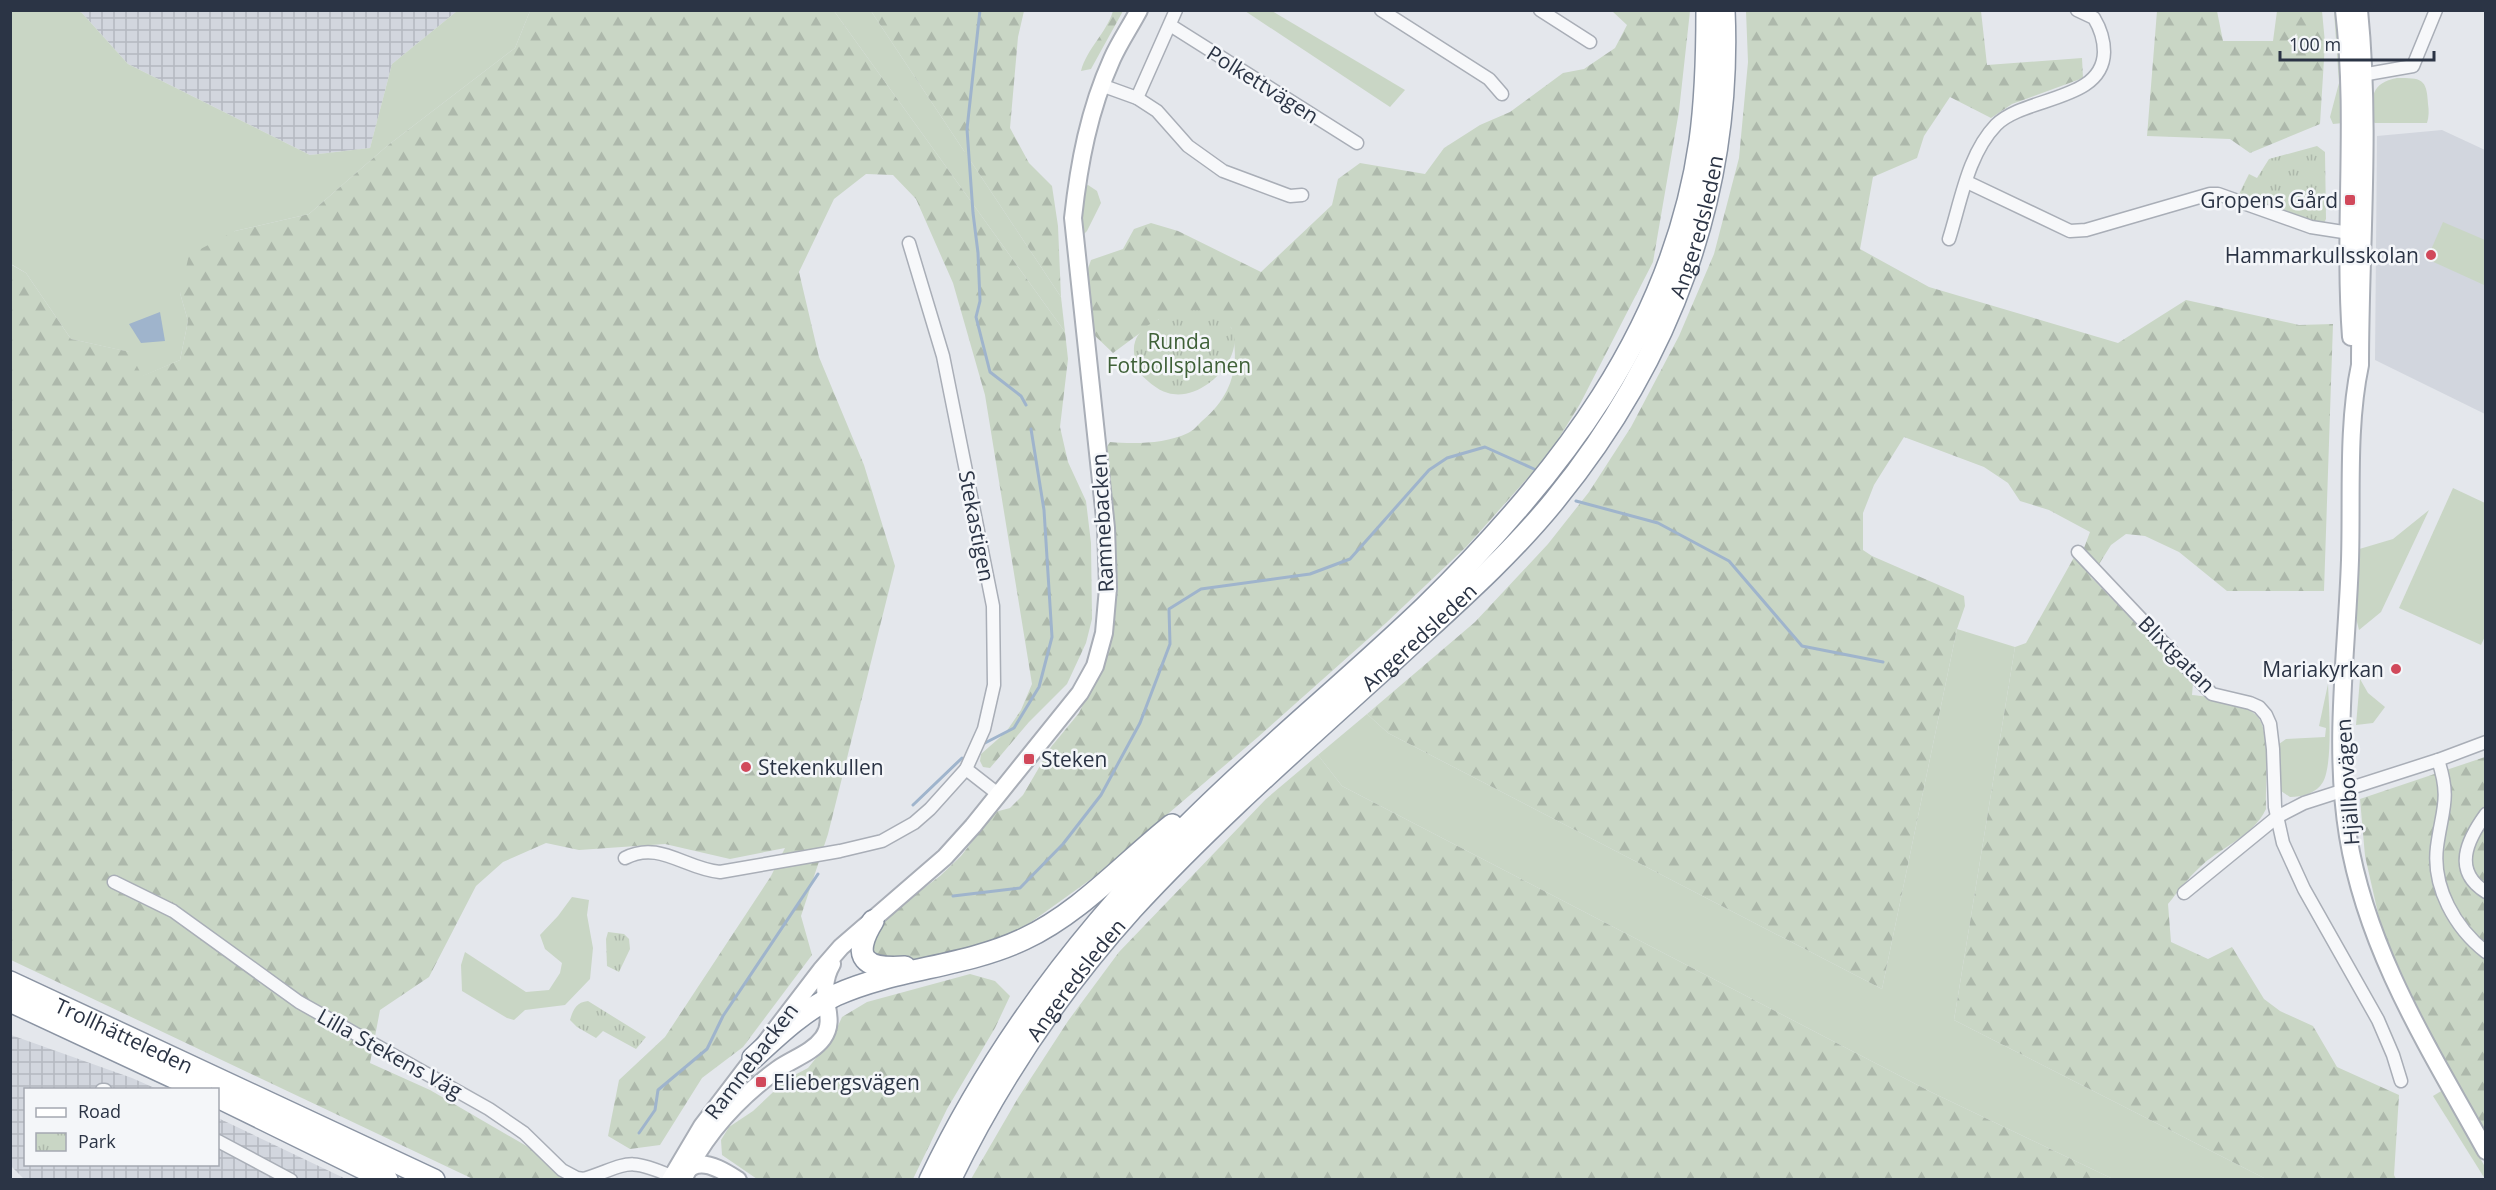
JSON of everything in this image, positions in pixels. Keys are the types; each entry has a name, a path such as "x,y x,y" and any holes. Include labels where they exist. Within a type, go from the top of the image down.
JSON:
{"highway":[{"name":"Angeredsleden","path":"930,1179 950,1137 994,1062 1052,978 1132,883 1184,828 1423,608 1472,559 1532,494 1602,400 1646,319 1678,232 1700,143 1705,84 1707,10"},
{"name":"Angeredsleden","path":"950,1179 1001,1087 1039,1029 1070,986 1131,911 1255,787 1444,614 1493,566 1553,502 1611,425 1662,333 1698,235 1719,145 1726,56 1724,10"},
{"path":"753,1058 786,1028 826,1000 870,983 995,950 1039,931 1078,904 1142,849 1252,764"},
{"path":"873,921 861,945 863,957 867,961 886,968 939,964"},
{"name":"Trollhätteleden","path":"10,982 434,1179"},
{"name":"Trollhätteleden","path":"10,1001 199,1088"},
{"path":"219,1097 387,1179"}],"street":[{"name":"Ramnebacken","path":"680,1177 702,1126 801,994 841,947 945,857 1080,693 1095,666 1104,633 1108,588 1106,528 1073,218 1078,172 1088,127 1101,85 1113,57 1139,10"},
{"path":"1137,98 1176,10"},
{"path":"1381,10 1489,79 1502,94"},
{"path":"1540,10 1590,42"},
{"path":"1949,238 1976,156 1987,136 2004,119 2083,86 2096,77 2102,67 2104,47 2098,14 2077,10"},
{"name":"Hjällbovägen","path":"2344,10 2357,76"},
{"name":"Hjällbovägen","path":"2359,10 2357,76 2351,140 2357,234 2349,302 2356,383 2341,728 2343,790 2354,869 2372,931 2397,989 2486,1151"},
{"path":"2357,76 2413,66 2436,10"},
{"name":"Polkettvägen","path":"1170,25 1357,143"},
{"path":"1101,85 1137,98 1157,111 1188,146 1223,171 1290,196 1302,195"},
{"path":"1967,182 2070,231 2086,230 2210,194 2218,194 2312,227 2357,234"},
{"name":"Stekastigen","path":"909,243 943,356 993,606 994,685 984,729 966,769"},
{"name":"Blixtgatan","path":"2078,552 2212,694 2250,703 2266,715 2270,724 2274,749 2277,817 2290,863 2378,1020 2393,1054 2401,1081"},
{"path":"2184,893 2277,817 2304,803 2438,760 2486,742"},
{"path":"2438,760 2446,788 2446,802 2437,848 2436,867 2448,904 2462,931 2486,952"},
{"path":"625,858 634,854 661,853 694,867 720,872 874,843 894,836 914,823 930,809 966,769 998,794"},
{"path":"2486,814 2472,835 2465,852 2468,874 2473,883 2486,892"},
{"name":"Lilla Stekens Väg","path":"114,882 173,911 299,1002 489,1109 524,1133 569,1174 584,1179 615,1166 635,1164 680,1177"},
{"name":"Ramnebacken","path":"680,1177 721,1121 739,1101 761,1082 822,1040 829,1025 824,992 825,978 841,947"},
{"path":"219,1142 291,1179"},
{"path":"680,1177 696,1165 711,1166 738,1179"}],"shaded area":[{"path":"76,11 457,11 392,64 370,148 310,155 128,64 82,13"},
{"name":"Hammarkullsskolan","path":"2442,130 2485,150 2485,414 2375,360 2377,136"},
{"path":"11,1035 155,1088 24,1088 24,1166 219,1166 219,1118 346,1179 25,1180 11,1166"}],"green space":[{"path":"76,10 82,13 128,64 310,155 370,148 392,64 457,11 530,11 515,48 387,146 309,214 235,231 180,293 188,321 180,360 141,377 129,352 71,339 26,273 11,264 11,11"},
{"path":"530,11 834,11 1065,332 1068,359 1060,427 1068,462 1086,501 1091,543 1092,619 1086,643 1067,684 1029,722 990,768 983,767 980,761 981,754 1006,732 1021,710 1032,684 985,395 953,283 916,199 893,175 866,174 834,199 799,272 819,357 864,465 895,566 828,834 801,916 812,955 743,1047 702,1078 660,1145 630,1149 608,1136 619,1080 665,1037 771,876 785,848 730,859 665,844 579,850 546,843 503,862 476,886 429,977 380,1010 370,1063 430,1090 530,1148 564,1179 473,1179 11,960 10,264 26,273 71,339 130,352 142,376 180,360 188,321 180,293 189,255 235,231 309,214 387,146 515,48"},
{"path":"834,11 871,11 1061,297 1065,332"},
{"path":"871,11 1024,11 1018,37 1010,128 1029,163 1052,186 1058,226 1061,297"},
{"path":"1113,11 1123,11 1091,69 1081,71 1088,55 1106,27"},
{"path":"1245,11 1272,11 1405,90 1390,107"},
{"path":"1612,11 1690,11 1679,111 1653,262 1580,404 1549,454 1467,546 1386,623 1258,737 1094,877 1027,925 980,947 914,959 885,961 870,952 880,921 940,876 961,856 995,812 1010,808 1023,795 1051,747 1079,713 1104,658 1113,536 1106,448 1110,442 1160,441 1190,432 1221,401 1232,379 1235,354 1231,327 1159,319 1113,353 1092,333 1086,274 1091,260 1123,249 1134,229 1151,223 1178,231 1261,272 1332,205 1338,179 1360,163 1425,174 1444,148 1480,125 1510,112 1563,73 1584,69 1615,48 1627,25"},
{"path":"1746,11 1981,11 1987,65 2082,58 2083,78 2012,104 1991,118 1950,97 1924,136 1917,158 1873,177 1860,249 1929,287 2118,343 2186,300 2299,325 2333,324 2324,591 2227,591 2179,552 2145,536 2126,534 2111,545 2091,577 2193,683 2192,695 2217,699 2253,712 2258,717 2265,735 2266,809 2253,827 2195,872 2168,904 2171,942 2208,959 2232,947 2264,999 2280,1011 2313,1026 2337,1067 2399,1095 2394,1175 2396,1179 2266,1179 1954,1020 2015,647 2026,643 2080,547 2084,548 2090,532 2049,510 2020,501 2008,483 1984,467 1904,437 1874,485 1863,513 1863,550 1964,596 1965,606 1957,629 1882,989 1388,733 1367,714 1475,622 1548,544 1589,492 1631,427 1679,336 1714,254 1739,158 1748,62"},
{"path":"2157,11 2217,11 2223,41 2273,41 2277,11 2322,11 2325,43 2320,124 2250,153 2230,139 2147,136"},
{"path":"2334,11 2339,11 2343,123 2333,124 2330,117 2339,83"},
{"path":"2397,78 2417,79 2424,84 2429,109 2427,123 2375,123 2372,121 2374,92 2382,83"},
{"path":"2317,146 2325,152 2326,219 2324,223 2296,216 2239,194 2249,174 2257,178 2269,159"},
{"path":"1088,185 1097,191 1101,203 1087,231 1082,236 1079,224 1084,187"},
{"path":"2443,222 2485,240 2484,285 2427,259"},
{"name":"Runda Fotbollsplanen","path":"1182,310 1205,311 1224,320 1233,332 1234,347 1228,363 1202,388 1185,394 1168,393 1155,387 1137,371 1134,345 1142,330 1161,318"},
{"path":"2453,488 2485,503 2486,634 2481,645 2399,608"},
{"path":"2429,510 2381,612 2359,630 2355,614 2356,550 2393,539"},
{"path":"1957,629 2015,647 1954,1020 2266,1179 2113,1179 1931,1092 1342,786 1318,755 1367,714 1388,733 1882,989"},
{"path":"2360,679 2368,693 2385,707 2373,723 2356,725"},
{"path":"2328,684 2330,734 2326,774 2323,782 2313,792 2290,797 2281,791 2279,744 2286,739 2325,737 2326,728 2319,726"},
{"path":"1318,755 1342,786 1931,1092 2113,1179 971,1179 1018,1098 1068,1021 1119,952 1266,799"},
{"path":"2485,757 2485,1133 2406,989 2382,931 2365,856 2360,799"},
{"path":"572,897 589,900 587,915 593,948 590,979 565,1005 525,1010 514,1020 462,991 461,965 465,952 526,992 549,990 560,973 562,963 545,949 540,935"},
{"path":"608,932 624,934 629,939 630,949 619,972 607,966"},
{"path":"970,974 995,981 1010,996 995,1028 947,1109 913,1179 757,1179 722,1155 721,1140 729,1127 753,1111 787,1079 808,1068 833,1037 842,1017 867,1002"},
{"path":"588,1001 646,1037 636,1049 603,1031 596,1038 577,1027 570,1020 572,1013 578,1005"},
{"path":"2443,1090 2485,1167 2485,1179 2433,1096"}],"water":[{"path":"160,312 165,341 141,343 129,324"}],"waterway":[{"path":"980,10 967,129 978,253 980,301 976,317 990,372 1021,396 1026,405"},
{"path":"983,744 1014,728 1039,687 1052,637 1044,510 1031,429"},
{"path":"953,896 1020,888 1063,844 1101,795 1140,723 1170,644 1169,609 1201,589 1310,574 1350,559 1429,470 1447,458 1485,447 1534,469"},
{"path":"1576,501 1658,523 1729,561 1802,646 1883,662"},
{"path":"913,805 962,758"},
{"path":"639,1133 655,1110 658,1090 707,1049 723,1016 818,874"}],"place":[{"name":"Gropens Gård","path":"2350,200"},
{"name":"Hammarkullsskolan","path":"2431,255"},
{"name":"Mariakyrkan","path":"2396,669"},
{"name":"Steken","path":"1029,759"},
{"name":"Stekenkullen","path":"746,767"},
{"name":"Eliebergsvägen","path":"761,1082"}]}
